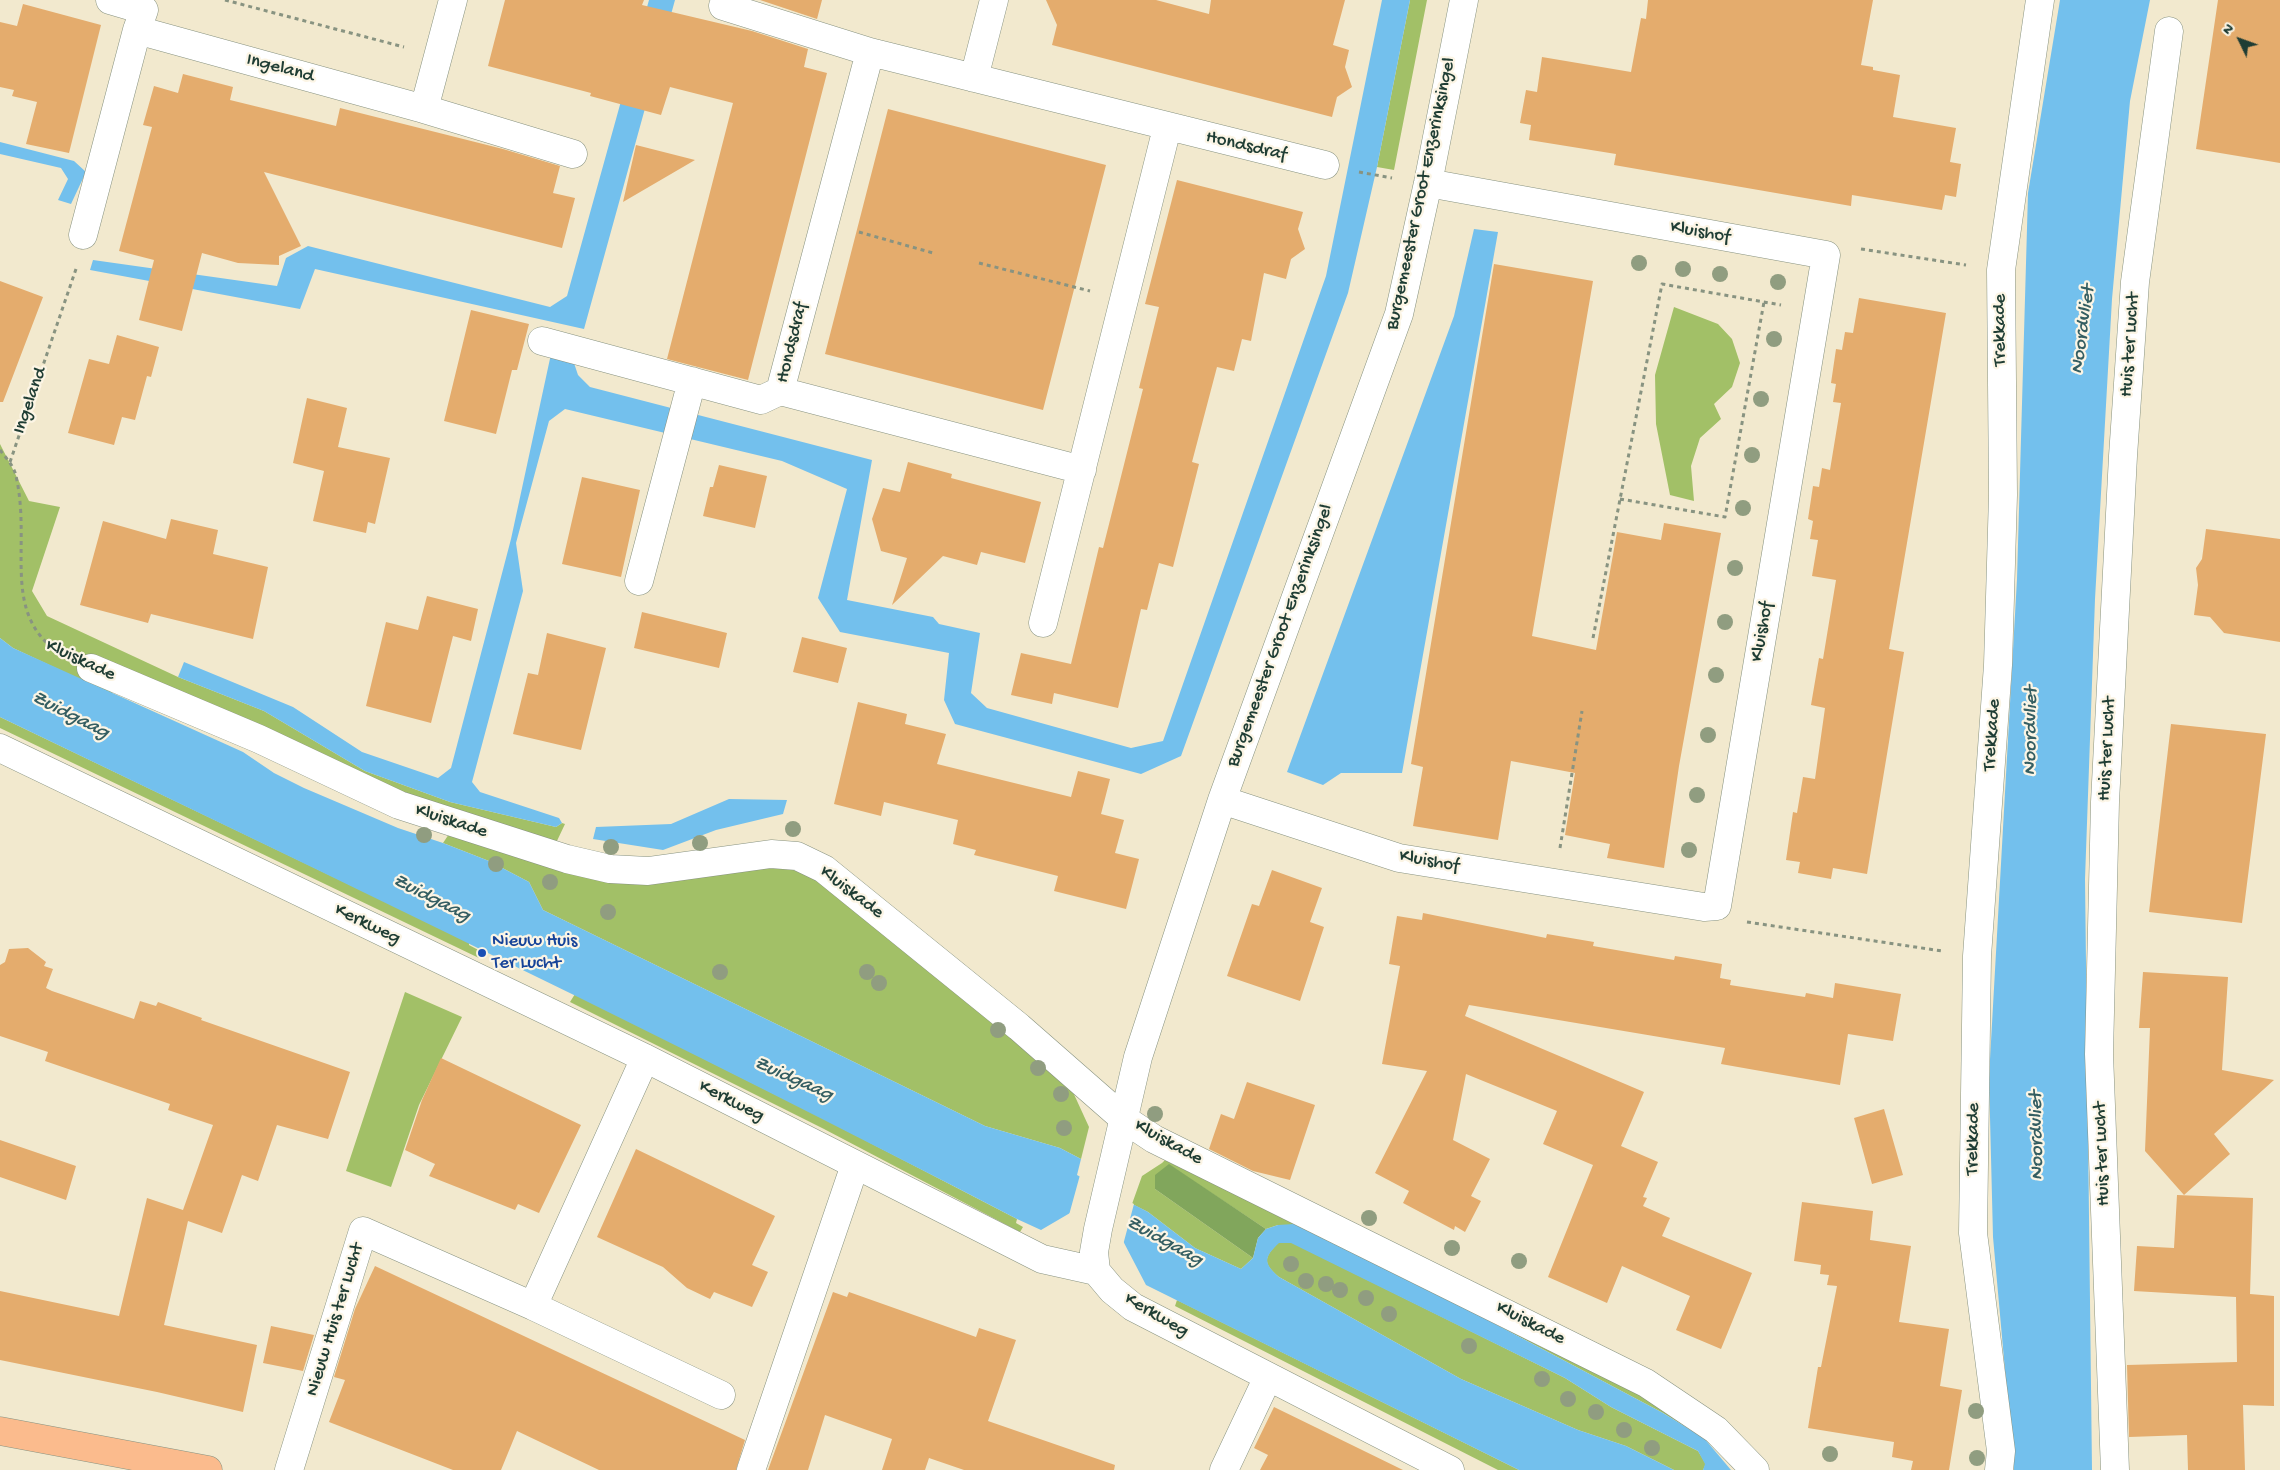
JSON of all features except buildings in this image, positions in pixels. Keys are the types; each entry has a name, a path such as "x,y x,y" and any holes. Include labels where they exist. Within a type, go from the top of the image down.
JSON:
{"main road":[{"path":"0,1431 208,1470"}],"street":[{"path":"84,235 137,30 144,10 110,0"},
{"path":"424,109 453,0"},
{"path":"974,78 994,0"},
{"name":"Burgemeester Groot Enzerinksingel","path":"1096,1271 1094,1252 1098,1229 1138,1057 1222,800 1399,314 1428,184 1464,0"},
{"name":"Trekkade","path":"1999,1470 2001,1451 1973,1233 1977,956 1998,665 2003,495 2001,270 2040,0"},
{"name":"Hondsdraf","path":"723,6 870,52 1167,128 1325,165"},
{"name":"Ingeland","path":"137,30 424,109 573,154"},
{"name":"Huis ter Lucht","path":"2115,1470 2099,1054 2105,802 2123,456 2135,282 2169,31"},
{"name":"Hondsdraf","path":"870,52 780,391 1082,470"},
{"path":"1043,623 1167,128"},
{"name":"Kluishof","path":"1222,800 1399,858 1704,907 1717,906 1826,255 1428,184"},
{"path":"557,345 761,400 780,391"},
{"path":"639,581 692,381"},
{"name":"Kluiskade","path":"91,668 259,739 399,805 567,859 610,869 648,871 771,854 797,856 824,869 1020,1027 1124,1119 1154,1139 1646,1383 1716,1430 1755,1470"},
{"name":"Kerkweg","path":"0,748 645,1058 1042,1259 1096,1271 1112,1290 1133,1307 1450,1470"},
{"path":"533,1306 645,1058"},
{"path":"751,1470 854,1165"},
{"name":"Nieuw Huis ter Lucht","path":"289,1470 363,1232 533,1306 721,1395"},
{"path":"1224,1470 1268,1377"}],"path":[{"path":"225,0 438,56"},
{"path":"825,222 933,253"},
{"path":"1826,255 1832,245 2001,270"},
{"path":"979,263 1124,300"},
{"name":"Ingeland","path":"10,463 73,282"},
{"path":"1593,638 1662,284 1817,312"},
{"path":"1620,499 1725,517 1764,302"},
{"path":"0,450 16,475 18,497 16,525"},
{"name":"Kluiskade","path":"40,643 91,668"},
{"path":"1555,883 1582,711"},
{"path":"1717,906 1730,919 1977,956"}],"green space":[{"path":"1410,0 1427,0 1394,170 1377,167"},
{"path":"1674,307 1718,324 1732,339 1740,363 1732,387 1714,404 1721,419 1700,438 1691,466 1694,501 1670,495 1656,424 1655,375"},
{"path":"0,444 29,501 60,507 32,591 47,616 178,677 264,711 365,771 450,802 556,827 562,823 565,824 556,843 481,827 121,676 111,694 13,648 0,638"},
{"path":"0,717 469,942 469,945 482,952 479,958 0,728"},
{"path":"451,831 562,870 604,882 638,883 738,866 789,866 809,875 844,897 1035,1054 1072,1090 1089,1127 1081,1159 1060,1148 985,1126 543,910 529,882 489,861 443,843"},
{"path":"405,992 462,1017 419,1105 391,1187 346,1171"},
{"path":"575,994 828,1121 1017,1219 1016,1223 1023,1227 1020,1232 824,1129 570,1002"},
{"path":"1169,1156 1568,1355 1689,1422 1727,1452 1720,1454 1704,1438 1663,1413 1482,1317 1278,1225 1266,1229 1169,1165 1155,1189 1253,1258 1241,1269 1195,1248 1148,1212 1132,1204 1142,1176"},
{"path":"1169,1164 1266,1229 1258,1238 1253,1258 1155,1189 1155,1175"},
{"path":"1279,1242 1291,1242 1565,1378 1611,1407 1698,1451 1706,1464 1703,1470 1674,1470 1626,1446 1578,1430 1461,1379 1279,1277 1270,1268 1267,1260 1270,1252"},
{"path":"1177,1300 1519,1470 1498,1470 1175,1306"}],"water":[{"path":"649,0 675,0 584,329 315,269 300,309 90,270 93,260 277,286 286,258 308,246 550,307 567,296"},
{"path":"1382,0 1410,0 1377,167 1348,293 1181,756 1141,774 955,724 944,700 949,653 840,632 818,598 847,489 782,461 565,409 549,421 516,543 523,591 472,782 480,792 559,818 562,823 556,827 450,802 365,771 264,711 178,677 184,662 293,707 362,752 438,778 451,768 511,539 551,354 573,360 578,375 590,387 872,460 847,600 933,617 939,624 980,633 971,693 987,708 1131,748 1163,741 1326,276"},
{"name":"Noordvliet","path":"2060,0 2150,0 2130,101 2112,299 2095,599 2085,879 2092,1470 2014,1470 1993,1237 1989,1077 2017,579 2028,193"},
{"path":"0,142 74,161 86,172 71,204 58,200 68,179 61,168 0,154"},
{"path":"1474,229 1498,232 1402,773 1341,773 1323,785 1287,772 1454,316"},
{"name":"Zuidgaag","path":"0,638 13,648 243,752 274,773 304,788 398,828 489,861 529,882 543,910 985,1126 1060,1148 1081,1159 1077,1175 1148,1212 1195,1248 1241,1269 1253,1258 1258,1238 1266,1229 1278,1225 1294,1224 1482,1317 1663,1413 1704,1438 1731,1470 1703,1470 1705,1464 1698,1451 1611,1407 1565,1378 1291,1243 1279,1243 1270,1252 1267,1260 1268,1264 1279,1277 1461,1379 1578,1430 1626,1446 1674,1470 1519,1470 1146,1285 1122,1239 1070,1213 1041,1230 1017,1219 637,1027 0,717"},
{"path":"729,799 787,800 783,814 716,830 663,850 593,839 596,827 671,824"}],"pier":[{"path":"1080,1175 1134,1204 1123,1245 1120,1241 1069,1215"}],"place":[{"name":"Nieuw Huis Ter Lucht","path":"482,953"}]}
